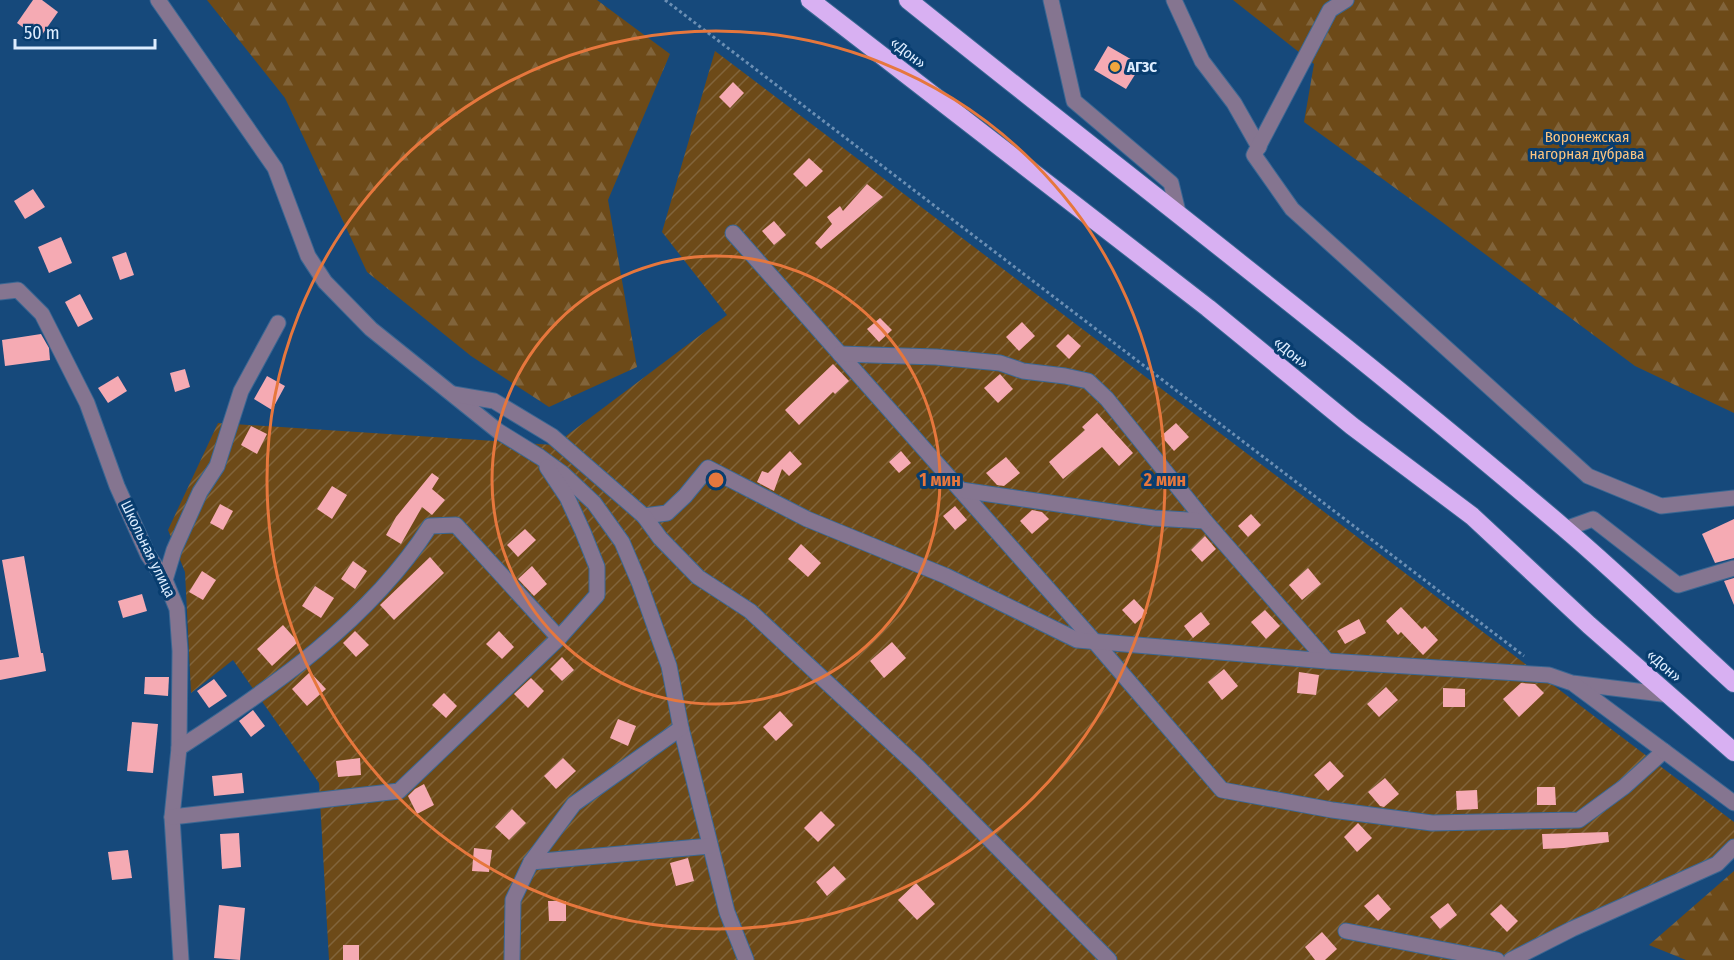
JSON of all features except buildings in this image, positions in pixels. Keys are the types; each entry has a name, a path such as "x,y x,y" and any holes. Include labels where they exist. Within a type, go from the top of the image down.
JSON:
{"highway":[{"name":"«Дон»","path":"810,0 1208,308 1352,426 1472,516 1589,625 1734,752"},
{"path":"908,0 1179,216 1239,261 1565,529 1734,683"}],"street":[{"path":"158,0 275,168 308,256 325,282 371,329 498,431 562,473 594,503 622,542 669,666 681,728 727,912 746,960"},
{"path":"1051,0 1074,101 1171,183 1179,216"},
{"path":"1174,0 1202,61 1234,103 1259,147"},
{"path":"1346,0 1328,5 1254,155 1292,209 1588,476 1661,506 1734,498"},
{"path":"733,233 1094,641 1222,790 1332,810 1432,822 1579,820 1624,787 1664,751"},
{"name":"Школьная улица","path":"0,292 18,290 42,314 87,402 117,486 148,555 165,580 177,609 180,651 179,748 172,817 181,960"},
{"path":"165,580 174,550 200,492 217,466 241,391 278,323"},
{"path":"840,354 936,357 1000,363 1023,371 1088,381 1107,399 1205,521 1327,661"},
{"path":"453,394 494,401 552,436 644,516 660,538 698,577 750,611 918,766 1108,960"},
{"path":"172,817 399,791 559,638 597,595 597,567 584,532 567,497 540,457"},
{"path":"644,516 667,513 685,496 708,468 807,519 946,576 1077,640 1327,661 1550,675 1572,683 1670,695"},
{"path":"961,490 1154,518 1205,521"},
{"path":"1565,529 1593,519 1678,585 1734,568"},
{"path":"179,748 240,708 315,652 371,598 414,551 430,526 456,525 559,638"},
{"path":"1572,683 1734,803"},
{"path":"512,960 513,900 531,862 574,804 681,728"},
{"path":"531,862 710,846"},
{"path":"1511,960 1572,929 1718,864 1734,846"},
{"path":"1346,931 1497,960"}],"path":[{"path":"665,0 1550,675"}],"green space":[{"path":"207,0 597,0 670,54 608,200 637,367 549,407 471,356 367,272 285,98"},
{"name":"Воронежская нагорная дубрава","path":"1233,0 1734,0 1734,413 1635,366 1304,122 1314,64"},
{"path":"715,51 1734,822 1734,857 1524,960 329,960 319,783 233,660 191,693 185,572 168,530 218,423 554,445 727,315 662,232"},
{"path":"1734,871 1734,960 1686,960 1649,945"}],"place":[{"name":"АГЗС","path":"1115,67"}]}
